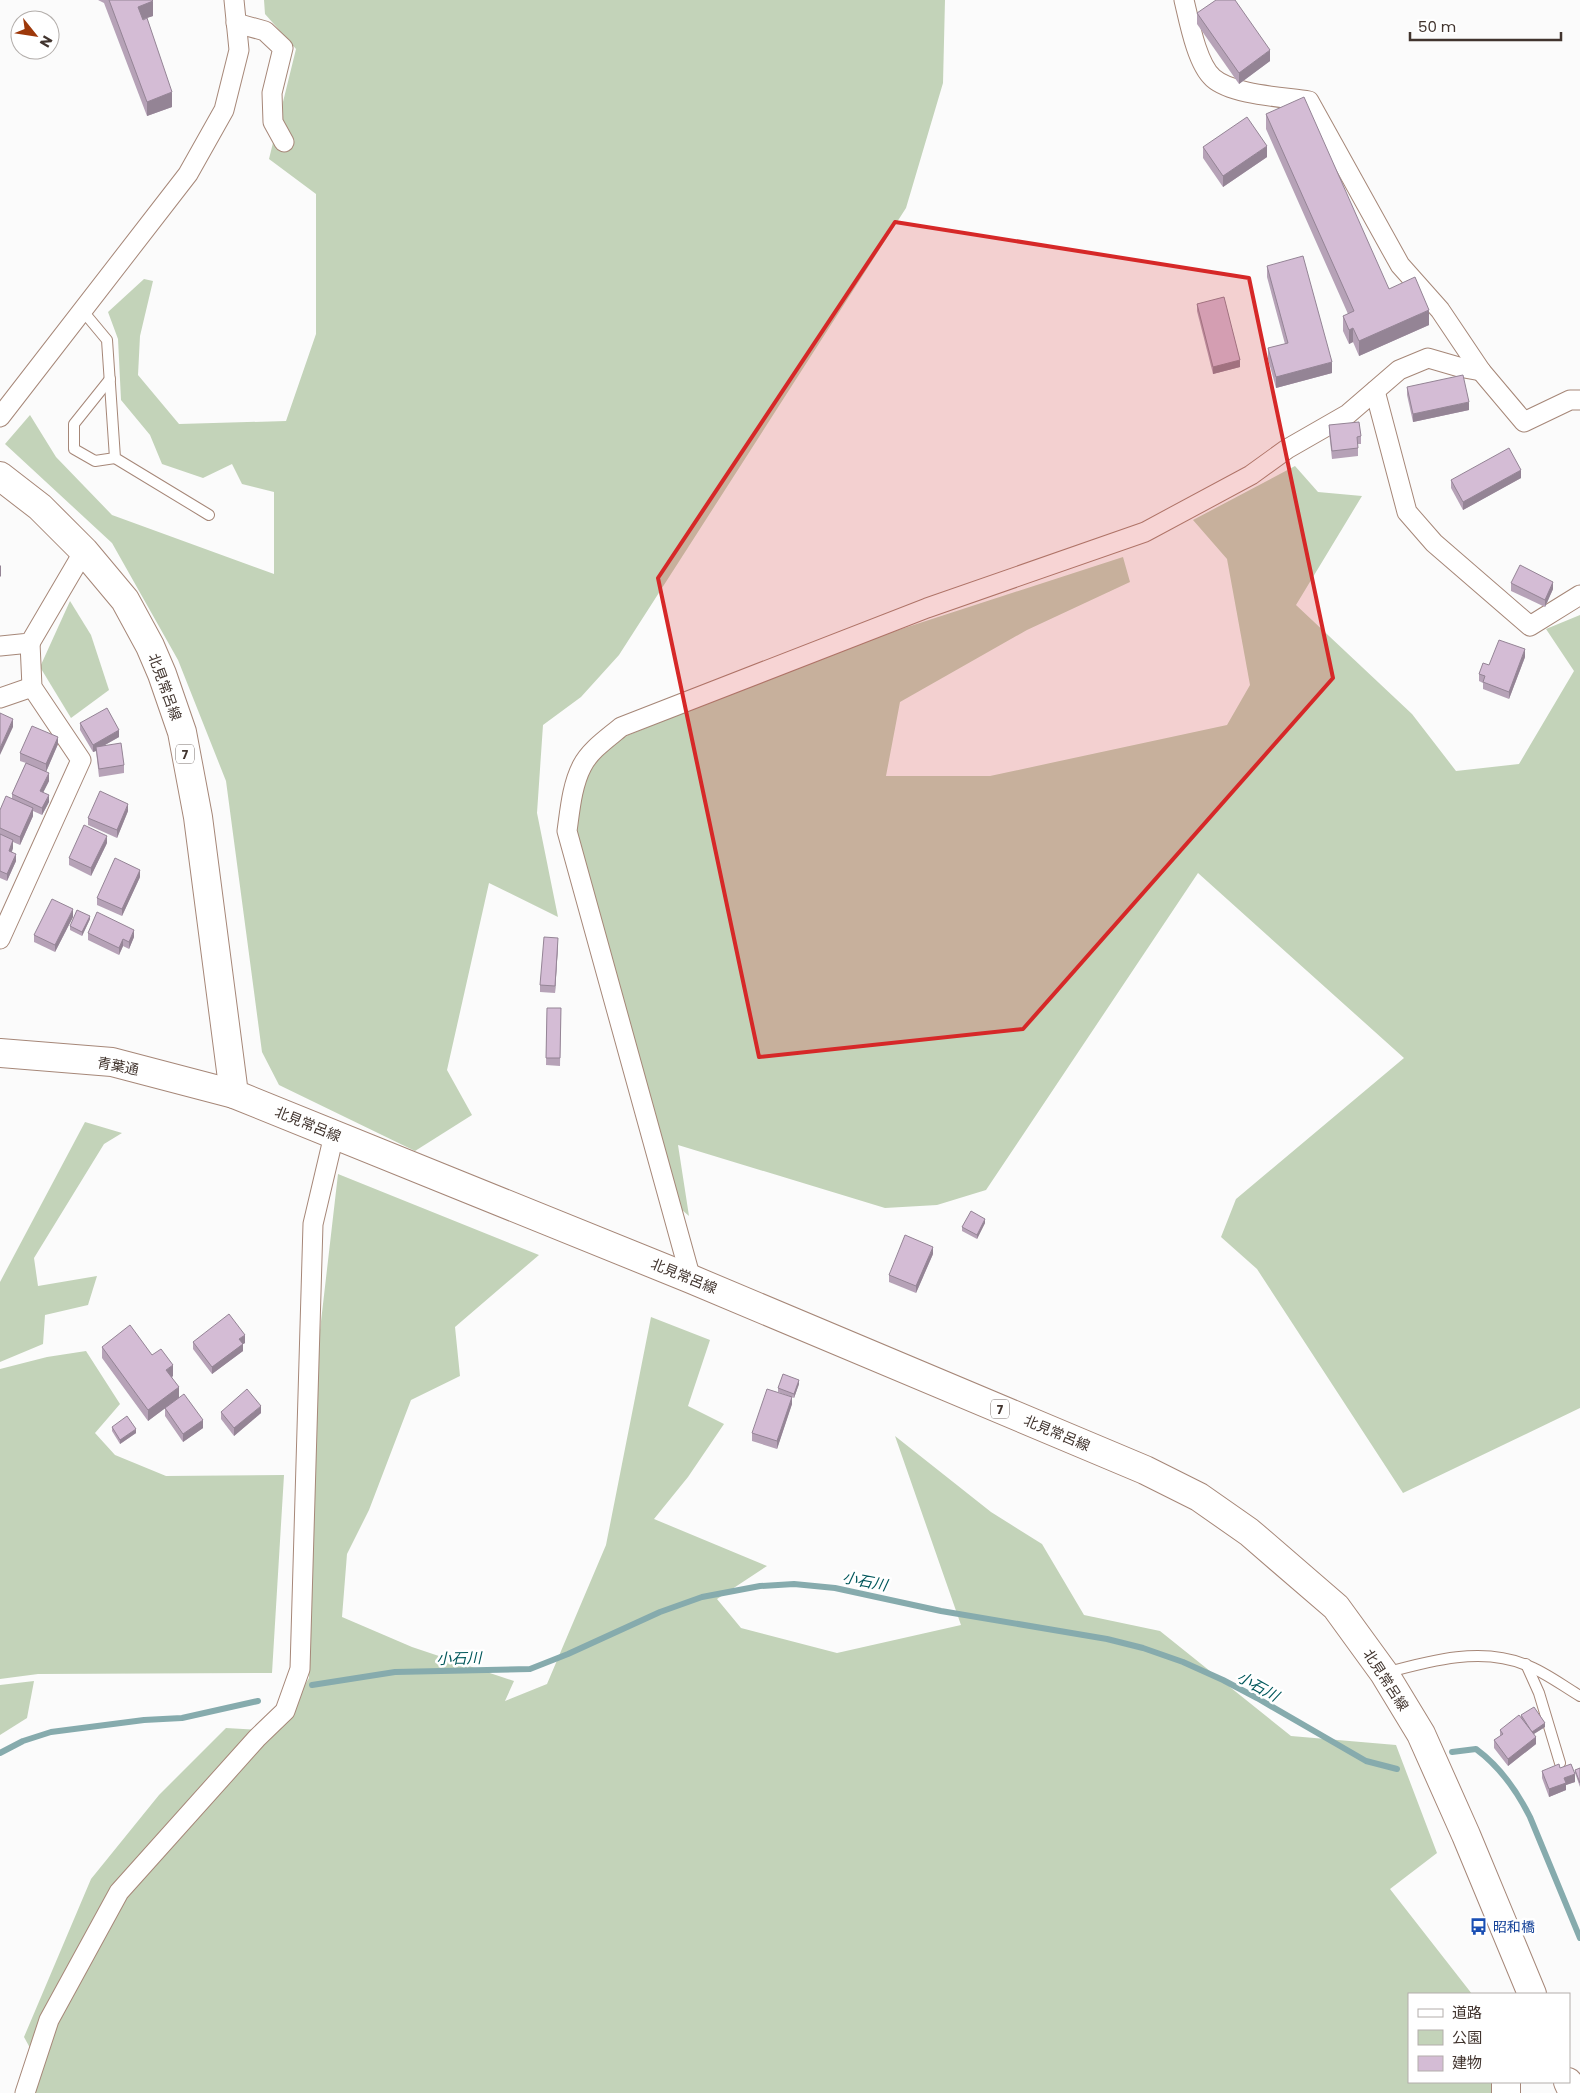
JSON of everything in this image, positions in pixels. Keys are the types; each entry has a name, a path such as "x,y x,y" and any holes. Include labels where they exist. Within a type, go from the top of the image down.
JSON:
{"main road":[{"name":"北見常呂線","path":"0,476 40,507 84,551 125,600 150,646 162,674 182,732 198,817 234,1094 691,1279 1145,1470 1199,1497 1249,1532 1336,1607 1384,1673 1421,1734 1466,1835 1526,1991"},
{"name":"青葉通","path":"0,1053 112,1062 234,1094"}],"street":[{"path":"0,417 188,174 224,110 239,50 234,0"},
{"path":"1184,0 1200,58 1213,78 1240,92 1310,101 1400,265 1440,310 1482,371 1524,422 1570,400 1580,400"},
{"path":"236,23 266,31 283,48 272,93 273,122 284,142"},
{"path":"691,1279 567,831 571,805 582,765 598,746 621,727 927,608 1145,532 1251,475 1287,449 1348,414 1400,370 1428,358 1482,371"},
{"path":"1375,391 1407,512 1434,543 1530,626 1580,595"},
{"path":"0,939 81,760 32,687 30,643 84,551"},
{"path":"0,646 30,643"},
{"path":"0,698 32,687"},
{"path":"25,2093 50,2020 118,1892 257,1738 285,1711 300,1669 313,1224 334,1135"}],"lane":[{"path":"82,310 106,340 115,458"},
{"path":"110,379 74,424 74,449 95,461 115,458 209,515"},
{"path":"1384,1673 1431,1660 1496,1657 1526,1664 1580,1696"},
{"path":"1526,1664 1539,1693 1560,1763"}],"highlighted area":[{"path":"895,222 1249,278 1333,678 1023,1029 759,1057 658,578"}],"green space":[{"path":"264,0 945,0 943,83 906,208 619,655 581,697 543,725 537,813 558,917 489,883 447,1070 472,1115 415,1151 279,1085 262,1052 226,781 178,660 112,543 5,444 30,415 56,457 112,515 274,574 274,492 242,484 232,464 203,478 162,464 150,435 121,400 118,339 108,312 144,279 153,281 140,336 138,375 179,424 286,421 316,334 316,194 269,159 296,49 265,14"},
{"path":"1295,466 1318,492 1362,496 1296,605 1412,714 1456,771 1519,764 1574,671 1546,629 1580,615 1580,1408 1403,1493 1257,1269 1221,1237 1236,1199 1404,1058 1198,873 986,1190 937,1205 885,1208 678,1145 689,1216 673,1202 572,823 585,771 621,738 846,647 1123,557 1130,582 1027,630 900,702 886,776 990,776 1227,725 1250,685 1227,559 1193,520"},
{"path":"70,601 91,635 109,690 71,718 40,667"},
{"path":"85,1122 122,1133 104,1144 34,1258 38,1286 97,1276 88,1305 45,1315 43,1344 0,1362 0,1282"},
{"path":"338,1174 539,1255 455,1327 460,1376 411,1400 369,1510 347,1554 342,1617 412,1647 514,1681 505,1701 547,1684 606,1545 651,1317 710,1340 688,1406 724,1424 688,1477 654,1519 767,1566 717,1599 741,1628 837,1653 961,1625 895,1436 991,1512 1042,1544 1084,1615 1160,1631 1291,1736 1396,1745 1437,1853 1390,1889 1471,1993 1408,1993 1408,2083 1492,2083 1493,2093 33,2093 41,2068 24,2037 91,1879 159,1795 226,1728 277,1731 309,1678 311,1408"},
{"path":"86,1351 120,1404 95,1433 115,1455 166,1476 284,1475 272,1673 38,1674 0,1679 0,1369 47,1357"},
{"path":"34,1681 27,1718 0,1735 0,1685"}],"building":[{"path":"109,0 153,1 138,7 143,20 147,18 172,92 147,102"},
{"path":"1216,0 1235,0 1270,50 1239,73 1197,13"},
{"path":"1304,97 1389,289 1415,277 1429,310 1359,341 1353,328 1349,330 1343,316 1354,311 1266,114"},
{"path":"1247,117 1267,146 1223,176 1203,147"},
{"path":"1303,256 1332,362 1276,377 1268,348 1288,343 1267,266"},
{"path":"1224,297 1240,360 1213,367 1197,304"},
{"path":"1463,375 1469,402 1413,414 1407,387"},
{"path":"1359,422 1361,436 1357,437 1358,448 1332,451 1329,425"},
{"path":"1509,448 1521,470 1463,502 1451,480"},
{"path":"1520,565 1553,582 1545,600 1511,583"},
{"path":"1499,640 1525,649 1509,692 1483,682 1485,676 1479,674 1483,663 1489,665"},
{"path":"107,708 119,730 93,745 80,723"},
{"path":"0,713 13,719 0,748"},
{"path":"32,726 58,737 46,764 20,753"},
{"path":"121,743 124,765 99,769 96,747"},
{"path":"26,763 49,773 40,791 49,795 42,808 12,794"},
{"path":"100,791 128,804 117,830 88,818"},
{"path":"6,796 33,808 20,837 0,828 0,810"},
{"path":"84,825 107,836 91,868 69,858"},
{"path":"0,834 13,840 9,851 16,854 7,874 0,871"},
{"path":"115,858 140,870 122,909 97,898"},
{"path":"52,899 73,909 55,945 34,935"},
{"path":"77,910 90,916 82,932 70,926"},
{"path":"97,912 134,930 129,942 123,939 119,948 88,933"},
{"path":"544,937 558,938 555,986 540,985"},
{"path":"547,1008 561,1008 560,1058 546,1058"},
{"path":"971,1211 985,1219 977,1235 962,1227"},
{"path":"905,1235 933,1247 916,1286 889,1275"},
{"path":"229,1314 245,1335 239,1339 243,1344 212,1367 193,1342"},
{"path":"130,1325 152,1355 161,1349 173,1365 166,1370 179,1387 148,1410 102,1347"},
{"path":"783,1374 799,1380 794,1394 778,1388"},
{"path":"247,1389 261,1406 234,1428 221,1412"},
{"path":"767,1389 792,1397 777,1441 752,1433"},
{"path":"184,1394 203,1420 183,1434 165,1408"},
{"path":"127,1416 136,1429 120,1440 112,1427"},
{"path":"1534,1707 1545,1723 1532,1732 1521,1715"},
{"path":"1519,1715 1536,1737 1508,1759 1494,1740 1503,1734 1500,1730"},
{"path":"1559,1764 1560,1768 1571,1764 1575,1774 1564,1778 1566,1783 1549,1789 1542,1771"},
{"path":"1580,1768 1580,1783 1575,1770"}],"waterway":[{"name":"小石川","path":"312,1685 395,1672 530,1669 568,1654 660,1612 702,1597 760,1586 794,1584 835,1588 941,1611 1107,1639 1143,1648 1183,1662 1223,1680 1366,1761 1397,1769"},
{"name":"小石川","path":"0,1753 23,1741 51,1732 144,1720 182,1718 258,1701"},
{"name":"小石川","path":"1452,1752 1476,1749 1500,1771 1513,1789 1530,1817 1580,1938"}],"place":[{"name":"昭和橋","path":"1479,1927"}]}
